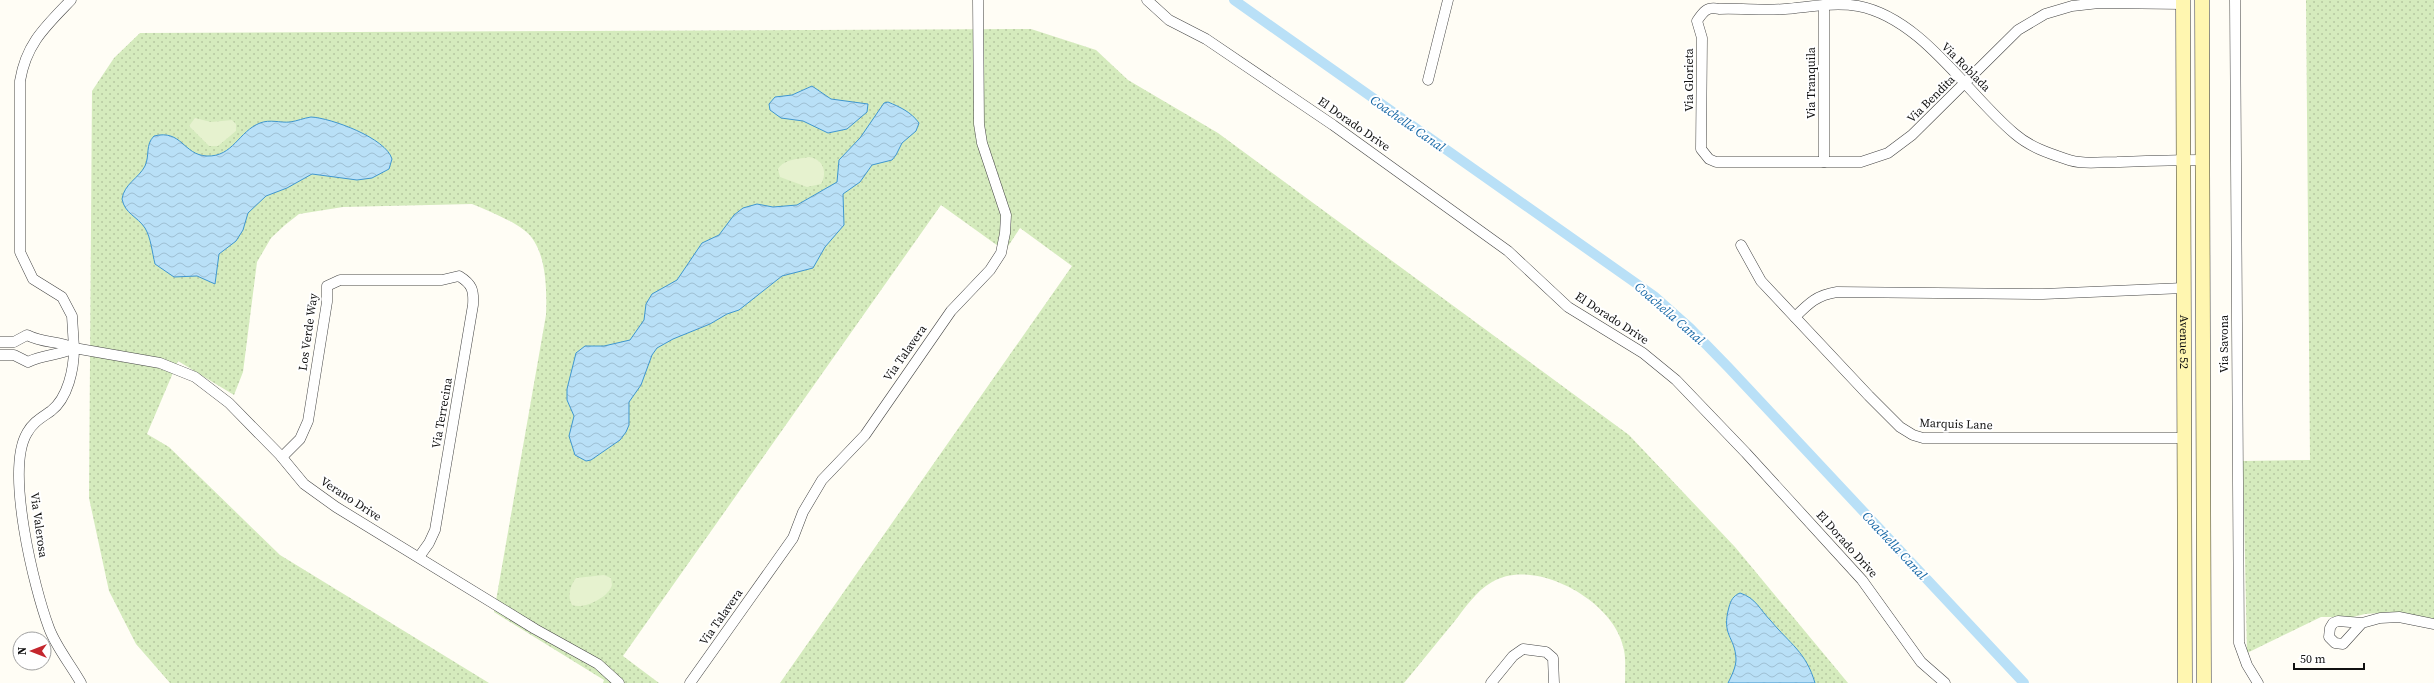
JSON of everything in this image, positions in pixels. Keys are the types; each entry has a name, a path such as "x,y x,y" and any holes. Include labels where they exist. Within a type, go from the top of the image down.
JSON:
{"main road":[{"name":"Avenue 52","path":"2202,0 2203,683"},
{"name":"Avenue 52","path":"2183,2 2185,683"},
{"path":"2184,288 2193,290 2194,330 2203,358"},
{"path":"2185,619 2193,621 2197,632 2197,659 2203,683"},
{"path":"2185,666 2190,683"}],"street":[{"path":"0,355 14,355 28,362 42,355 60,355 74,352 72,316 62,297 33,279 20,252 20,81 23,61 32,44 71,0"},
{"name":"Via Talavera","path":"690,683 793,538 803,512 822,480 865,435 951,311 990,270 1001,253 1005,233 1006,215 982,143 979,124 978,0"},
{"name":"El Dorado Drive","path":"1147,0 1169,20 1206,39 1333,125 1502,246 1568,306 1642,353 1676,380 1862,580 1921,662 1945,683"},
{"path":"1428,80 1448,0"},
{"name":"Via Savona","path":"2235,0 2239,643 2248,665 2258,683"},
{"name":"Via Bendita","path":"1704,154 1716,162 1861,162 1888,153 1912,135 2018,30 2044,14 2072,6 2099,3 2183,2"},
{"name":"Via Roblada","path":"1706,9 1784,9 1824,5 1857,6 1893,20 1915,33 2016,135 2033,146 2068,160 2094,163 2202,160"},
{"name":"Via Tranquila","path":"1824,5 1824,162"},
{"name":"Via Glorieta","path":"1704,154 1701,149 1702,38 1697,21 1706,9"},
{"name":"Marquis Lane","path":"1741,245 1761,280 1868,396 1900,427 1913,435 1923,438 1992,439 2184,438"},
{"name":"Los Verde Way","path":"282,457 300,439 308,421 327,302 327,286 340,280 442,280 459,276"},
{"name":"Via Terrecina","path":"419,557 429,543 435,530 473,305 474,291 469,282 459,276"},
{"path":"1795,317 1813,299 1822,294 1837,292 2043,294 2184,288"},
{"name":"Verano Drive","path":"0,342 14,342 28,335 42,342 60,342 74,352 160,363 195,377 229,403 282,457 304,484 336,507 535,629 598,664 619,683"},
{"name":"Via Valerosa","path":"74,352 62,401 51,411 37,419 26,434 18,457 23,526 34,581 50,630 81,683"},
{"path":"2362,623 2380,618 2400,617 2434,624"},
{"path":"1491,683 1513,656 1523,649 1534,649 1546,652 1553,658 1554,683"}],"green space":[{"path":"2306,0 2434,0 2434,619 2393,612 2365,614 2353,617 2321,617 2247,653 2243,461 2310,460"},
{"path":"1031,29 1096,50 1128,80 1218,133 1629,435 1735,547 1848,683 1625,683 1624,650 1618,632 1606,615 1590,600 1571,588 1550,579 1529,575 1509,575 1492,582 1471,600 1404,683 780,683 1072,266 1020,228 1005,251 941,205 623,656 659,683 603,683 604,680 494,612 546,315 546,282 544,270 537,247 532,238 524,230 512,222 472,204 343,207 299,214 271,238 257,262 243,372 234,395 178,361 147,434 169,447 280,555 489,683 170,683 136,644 109,591 89,498 92,91 114,58 140,33"},
{"path":"195,118 211,122 232,120 236,124 236,131 218,146 209,146 189,126"},
{"path":"809,157 818,160 823,167 824,175 821,184 807,187 780,177 778,169 784,163"},
{"path":"604,575 611,578 612,585 606,594 601,598 583,606 572,605 570,602 570,591 576,578"}],"water":[{"path":"812,86 831,99 868,104 867,112 847,129 828,133 803,121 781,118 770,110 769,104 775,97 792,95"},
{"path":"888,102 905,110 916,119 919,123 916,131 902,143 892,160 872,165 860,182 843,194 844,225 825,247 813,268 782,276 739,310 673,339 657,348 652,355 641,385 629,402 629,425 620,440 591,460 586,461 575,455 569,436 574,416 567,400 567,389 576,353 585,346 604,346 630,340 644,320 646,304 652,294 677,280 702,243 719,235 734,215 743,208 757,204 773,207 797,205 837,182 839,160 860,138 884,103"},
{"path":"311,117 331,121 357,130 380,144 388,151 392,159 389,169 372,178 357,180 312,174 287,188 266,196 248,213 243,230 236,241 219,254 215,284 197,276 174,277 155,264 150,241 145,228 128,212 122,199 126,189 145,166 151,139 154,136 171,136 199,155 216,155 230,148 253,127 260,123 268,121 290,122"},
{"path":"1740,593 1754,601 1797,649 1807,663 1815,683 1728,683 1735,668 1736,659 1735,651 1727,630 1727,617 1732,600"}],"waterway":[{"name":"Coachella Canal","path":"1234,0 1654,296 1690,328 1728,367 2024,683"}]}
